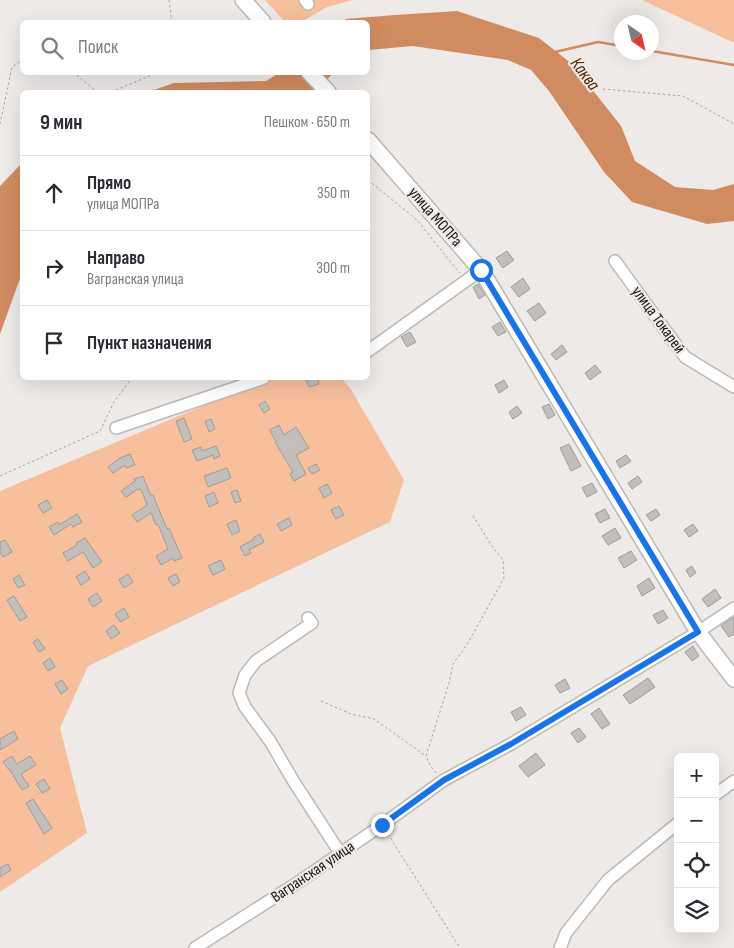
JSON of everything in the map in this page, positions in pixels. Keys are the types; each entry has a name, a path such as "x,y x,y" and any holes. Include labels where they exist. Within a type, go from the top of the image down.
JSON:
{"main road":[{"path":"243,0 261,20"},
{"path":"312,75 326,90"},
{"name":"улица МОПРа","path":"370,143 475,274 698,632 734,679"}],"street":[{"name":"улица Токарей","path":"615,261 685,357 734,387"},
{"path":"370,350 475,274"},
{"path":"116,428 258,380"},
{"name":"Вагранская улица","path":"197,947 340,854 444,780 511,744 698,632 734,608"},
{"path":"308,618 312,623 256,661 245,675 240,693 245,707 270,741 340,854"},
{"path":"719,792 734,781"},
{"path":"560,948 566,933 608,880 674,827"}],"path":[{"path":"169,0 172,20"},
{"path":"0,124 12,67 20,61"},
{"path":"77,75 95,90"},
{"path":"116,90 152,75"},
{"path":"603,89 683,96 734,124"},
{"path":"370,182 417,220 458,271 475,274"},
{"path":"0,476 100,431 114,402 130,380"},
{"path":"426,756 449,683 453,664 468,643 504,578 503,560 491,545 472,514"},
{"path":"321,701 351,714 374,719 426,756 431,767 444,780"},
{"path":"382,825 460,948"}],"shaded area":[{"path":"265,0 353,0 327,7 304,20 283,20"},
{"path":"642,0 734,0 734,41 732,42"},
{"path":"457,11 539,38 572,64 621,126 635,161 675,187 713,190 734,184 734,221 707,224 632,202 604,172 549,91 531,70 508,60 413,46 370,50 370,20 345,20"},
{"path":"276,75 331,75 318,90 154,90 174,83 266,81"},
{"path":"20,165 20,279 0,334 0,186"},
{"path":"264,380 343,380 350,388 404,480 390,522 88,666 60,728 87,833 0,892 0,491"}],"building":[{"path":"507,251 514,260 503,268 496,258"},
{"path":"523,278 530,289 519,297 511,287"},
{"path":"478,284 485,295 479,299 473,287"},
{"path":"539,303 546,313 535,321 527,311"},
{"path":"500,322 506,332 498,336 492,327"},
{"path":"410,332 416,342 407,347 401,337"},
{"path":"562,345 567,352 556,360 551,354"},
{"path":"595,365 601,372 590,380 585,373"},
{"path":"306,380 318,380 319,384 309,387"},
{"path":"504,380 508,387 499,393 495,385"},
{"path":"265,401 270,409 264,413 259,405"},
{"path":"549,404 555,415 548,419 542,407"},
{"path":"517,406 522,413 513,419 509,412"},
{"path":"184,418 192,439 184,442 176,421"},
{"path":"211,419 215,429 209,432 205,421"},
{"path":"279,425 284,435 296,427 309,448 296,455 306,474 294,481 290,474 293,472 270,430"},
{"path":"569,444 581,466 571,471 560,448"},
{"path":"216,446 220,456 214,459 213,455 197,461 192,450 201,447 202,451"},
{"path":"130,454 135,465 126,468 125,465 113,473 108,467 120,458"},
{"path":"626,455 631,461 620,468 616,461"},
{"path":"316,464 320,470 312,474 308,468"},
{"path":"227,468 231,478 208,487 204,476"},
{"path":"143,476 182,558 174,561 173,558 161,565 156,556 168,549 158,524 156,525 151,513 137,522 132,515 147,505 141,489 126,497 121,491 135,481 134,479"},
{"path":"638,476 642,482 632,489 628,483"},
{"path":"592,483 597,492 587,497 582,488"},
{"path":"327,484 332,493 324,498 319,488"},
{"path":"237,490 241,501 235,503 231,492"},
{"path":"214,492 218,503 209,507 205,496"},
{"path":"47,500 52,508 43,513 38,505"},
{"path":"339,506 344,515 336,519 331,510"},
{"path":"605,509 610,518 600,523 595,514"},
{"path":"656,509 660,515 651,521 646,515"},
{"path":"77,514 82,522 73,527 71,524 54,535 49,527 58,522 59,525"},
{"path":"289,518 292,525 281,531 277,524"},
{"path":"236,520 240,531 232,535 227,524"},
{"path":"693,524 698,531 689,537 684,530"},
{"path":"615,528 621,538 608,545 602,536"},
{"path":"260,534 264,542 249,550 251,553 245,556 240,547"},
{"path":"85,538 102,562 93,568 83,552 68,561 63,553"},
{"path":"5,540 12,552 3,557 0,552 0,542"},
{"path":"631,551 637,560 624,568 618,558"},
{"path":"221,560 225,569 213,575 208,566"},
{"path":"692,566 696,573 690,577 686,570"},
{"path":"85,571 90,579 81,585 76,577"},
{"path":"128,574 133,582 124,588 119,580"},
{"path":"176,574 180,582 173,586 168,578"},
{"path":"19,575 25,585 18,588 13,579"},
{"path":"649,578 655,588 642,596 637,586"},
{"path":"715,589 721,598 708,607 702,599"},
{"path":"97,593 102,601 93,607 88,599"},
{"path":"14,596 27,617 20,621 7,600"},
{"path":"124,608 129,617 120,622 115,614"},
{"path":"663,610 668,618 658,624 653,615"},
{"path":"734,617 734,634 729,637 721,626"},
{"path":"114,625 120,633 111,639 106,631"},
{"path":"38,639 45,649 39,652 33,642"},
{"path":"693,646 699,656 692,661 685,652"},
{"path":"50,658 55,667 48,671 43,663"},
{"path":"648,678 655,687 630,704 623,695"},
{"path":"565,679 570,688 560,693 555,685"},
{"path":"62,680 68,689 61,694 55,684"},
{"path":"521,707 526,715 516,721 511,712"},
{"path":"599,708 610,724 602,729 591,714"},
{"path":"579,728 586,737 578,743 571,733"},
{"path":"14,731 18,739 0,750 0,739"},
{"path":"536,753 545,765 528,777 519,766"},
{"path":"12,756 17,764 30,756 36,765 21,774 29,786 22,790 3,762"},
{"path":"44,779 50,789 42,793 36,784"},
{"path":"33,799 52,828 44,834 26,803"},
{"path":"8,864 11,870 0,877 0,868"}],"waterway":[{"name":"Каква","path":"555,52 598,42 614,45"},
{"path":"659,52 734,65"}],"route":[{"path":"382,825 444,780 511,744 698,632 481,270"}]}
